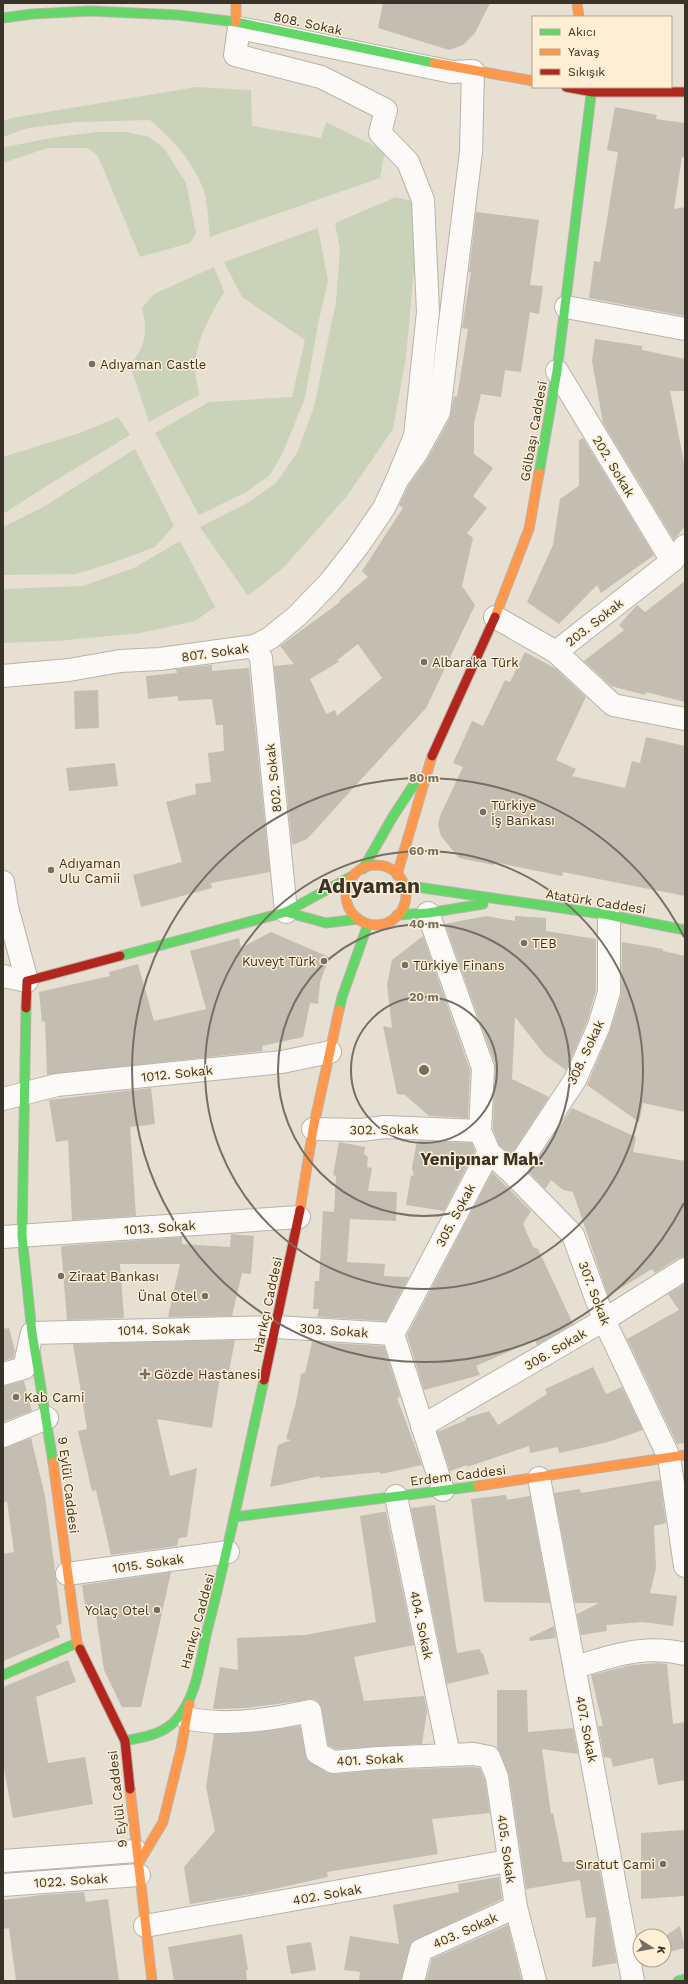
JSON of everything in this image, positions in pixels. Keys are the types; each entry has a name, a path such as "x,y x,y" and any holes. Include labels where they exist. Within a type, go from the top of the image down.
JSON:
{"main road":[{"path":"236,3 236,22"},
{"path":"577,3 579,16"},
{"name":"808. Sokak","path":"3,18 31,14 121,11 236,22 473,71 532,81"},
{"path":"580,88 685,92"},
{"name":"Gölbaşı Caddesi","path":"397,875 430,760 495,617 529,529 557,370 593,89"},
{"name":"Gölbaşı Caddesi","path":"363,869 392,818 430,760"},
{"path":"28,981 286,912 363,869 379,866 389,869 397,875 403,885 405,901 397,915 384,924 368,924 358,919 350,911 346,895 348,885 354,875"},
{"name":"Atatürk Caddesi","path":"403,885 609,915 685,930"},
{"name":"Atatürk Caddesi","path":"397,915 428,913 502,900"},
{"path":"286,912 326,923 358,919"},
{"name":"Harıkçı Caddesi","path":"137,1863 163,1822 181,1749 191,1693 228,1552 234,1517 299,1217 313,1129 342,997 368,924"},
{"name":"9 Eylül Caddesi","path":"28,981 24,1094 12,1237 32,1333 47,1418 77,1643 125,1741 137,1863 152,1981"},
{"name":"Erdem Caddesi","path":"234,1517 539,1478 677,1456"},
{"path":"3,1675 77,1643"},
{"name":"Harıkçı Caddesi","path":"125,1741 159,1733 167,1728 176,1720 191,1693"},
{"path":"678,1981 685,1979"}],"street":[{"path":"239,28 452,72 473,71 471,152 439,412 417,452 397,480 415,436 427,320 424,200 408,162 380,133 386,110 321,77 235,55 239,28"},
{"path":"566,307 685,329"},
{"name":"202. Sokak","path":"557,370 678,554"},
{"name":"807. Sokak","path":"3,676 69,670 120,661 160,660 255,646 270,638 297,616 329,582 358,546 384,508 397,480"},
{"name":"203. Sokak","path":"495,617 556,652 678,554"},
{"name":"802. Sokak","path":"255,646 261,658 286,912"},
{"path":"556,652 613,705 685,719"},
{"path":"3,882 7,907 28,981 3,976"},
{"path":"428,913 483,1068 480,1130 489,1152"},
{"name":"308. Sokak","path":"513,1174 574,1080 599,1026 609,992 609,915"},
{"name":"1012. Sokak","path":"3,1099 57,1085 282,1062 330,1052"},
{"name":"302. Sokak","path":"313,1129 360,1130 385,1127 480,1130"},
{"name":"307. Sokak","path":"489,1152 513,1174 573,1235 604,1320 677,1456 685,1566"},
{"name":"305. Sokak","path":"393,1334 489,1152"},
{"name":"1013. Sokak","path":"12,1237 299,1217"},
{"name":"306. Sokak","path":"422,1426 604,1320 685,1269"},
{"name":"303. Sokak","path":"276,1327 393,1334"},
{"name":"1014. Sokak","path":"32,1333 276,1327"},
{"path":"3,1374 24,1368 32,1333"},
{"path":"393,1334 443,1490"},
{"path":"3,1436 47,1418"},
{"name":"407. Sokak","path":"539,1478 633,1981"},
{"name":"404. Sokak","path":"396,1496 449,1754"},
{"name":"1015. Sokak","path":"67,1574 228,1552"},
{"path":"575,1667 635,1650 673,1651 685,1654"},
{"name":"401. Sokak","path":"187,1718 202,1722 270,1720 310,1711 317,1753 333,1762 449,1754"},
{"name":"405. Sokak","path":"449,1754 474,1754 489,1757 497,1777 508,1861 516,1907 535,1981"},
{"name":"1022. Sokak","path":"3,1861 137,1863"},
{"name":"402. Sokak","path":"145,1926 508,1861"},
{"name":"1022. Sokak","path":"3,1885 137,1863"},
{"name":"403. Sokak","path":"413,1981 421,1950 516,1907"}],"green space":[{"path":"196,87 251,90 252,126 321,138 326,122 385,151 380,178 210,237 205,196 200,181 182,152 150,120 76,122 28,128 3,137 3,121 11,118"},
{"path":"97,132 127,132 149,137 164,148 186,183 196,233 190,243 140,257 98,156 88,148 47,148 3,163 3,148 5,147 57,137"},
{"path":"396,197 420,203 406,357 393,429 347,496 284,567 248,596 200,527 249,502 276,483 297,453 314,407 336,302 340,250 335,223"},
{"path":"318,228 328,281 318,324 305,398 283,452 270,475 246,492 199,515 155,433 209,402 292,397 305,340 242,297 224,262"},
{"path":"214,267 224,292 209,318 198,347 195,374 199,395 149,422 130,365 139,351 144,338 145,325 142,308 154,294"},
{"path":"118,417 130,435 3,514 3,457 80,433"},
{"path":"135,449 174,526 155,547 112,563 76,574 3,575 3,527 45,506"},
{"path":"180,541 215,607 195,621 140,633 56,641 3,643 3,589 82,586 134,568"}],"building":[{"path":"383,3 490,3 475,33 463,45 449,50 378,28"},
{"path":"615,107 657,115 656,119 685,123 685,157 682,157 674,209 685,207 685,316 589,298 594,261 600,262 618,152 607,150"},
{"path":"476,212 539,220 530,285 543,286 539,314 530,312 521,372 505,370 501,397 481,394 474,423 474,454 493,468 473,496 487,508 467,533 473,538 462,586 475,605 426,708 307,839 292,845 274,666 294,664 280,646 340,602 339,601 368,577 362,571 403,508 399,505 408,486 428,458 450,418 454,396 457,397 468,329 462,328 471,272 469,272","holes":["358,644 382,678 337,716 335,710 326,714 310,679 340,661 336,661"]},
{"path":"595,339 642,346 642,350 685,359 685,391 670,391 685,468 685,526 674,540 603,423 592,361"},
{"path":"583,438 654,555 601,593 597,585 559,624 527,602 553,545 560,499 579,486 579,440"},
{"path":"685,581 685,702 646,692 645,695 611,686 584,661 624,630 619,625 637,605 645,612"},
{"path":"525,652 556,669 586,697 556,760 576,769 572,776 625,788 632,761 640,763 646,737 685,746 685,896 563,872 562,876 494,862 494,865 459,858 441,836 438,825 440,816 463,767 453,763 472,721 483,726 505,680 510,682"},
{"path":"212,665 212,671 249,668 270,872 211,883 212,888 141,907 133,875 182,862 166,802 196,794 195,784 211,782 208,753 224,751 223,725 216,725 212,699 178,701 178,696 148,699 146,676 177,673 176,669"},
{"path":"98,690 99,728 75,729 74,691"},
{"path":"115,763 118,786 69,791 66,768"},
{"path":"486,916 515,921 515,916 546,918 546,931 596,939 596,990 587,1022 566,1070 545,1055 515,1017 512,1079 549,1097 511,1155 499,1145 493,1129 495,1064 445,924"},
{"path":"271,932 329,957 320,983 318,1004 310,1003 303,1037 262,1046 263,1051 47,1075 45,1021 42,1022 39,992 110,976 109,972 138,964 154,1021 206,1009 190,951 239,938 241,948"},
{"path":"423,936 470,1070 468,1118 429,1116 405,1095 397,1094 383,1026 392,1028 387,985 392,960"},
{"path":"622,942 663,949 663,951 685,956 685,1112 643,1103 639,1122 587,1085 610,1031 621,996"},
{"path":"151,1088 155,1124 130,1127 136,1216 72,1220 68,1140 56,1142 49,1100"},
{"path":"572,1108 636,1137 633,1152 685,1161 685,1257 678,1258 655,1273 652,1269 608,1296 573,1192 563,1190 551,1180 545,1189 529,1172"},
{"path":"417,1141 472,1143 475,1151 444,1211 406,1205 411,1175 414,1176 412,1168"},
{"path":"339,1142 365,1147 364,1154 368,1157 367,1167 372,1168 368,1191 397,1192 396,1221 350,1219 347,1262 385,1264 384,1276 409,1277 386,1321 317,1317 319,1309 313,1309 315,1281 319,1281 323,1211 334,1212 336,1176 333,1175"},
{"path":"492,1172 531,1211 523,1224 533,1247 538,1249 573,1324 537,1345 535,1340 476,1366 480,1375 424,1390 407,1335"},
{"path":"231,1234 254,1236 251,1274 242,1273 232,1316 168,1317 180,1264 120,1264 124,1318 67,1320 61,1246 182,1237 182,1244 230,1247"},
{"path":"685,1284 685,1443 677,1444 627,1339 679,1310 668,1294"},
{"path":"9,1328 15,1351 13,1358 3,1361 3,1329"},
{"path":"235,1340 229,1371 221,1369 212,1428 157,1419 170,1476 197,1468 187,1537 179,1538 177,1546 111,1555 96,1490 92,1491 78,1431 87,1429 73,1344"},
{"path":"312,1342 384,1346 400,1397 397,1398 422,1465 381,1474 380,1472 320,1478 319,1476 270,1487 278,1445 291,1440 286,1439 296,1403 301,1374 305,1373"},
{"path":"593,1367 606,1394 622,1387 643,1430 608,1442 559,1453 558,1447 530,1453 529,1446 467,1467 467,1465 450,1471 437,1432 466,1420 466,1418 489,1411 498,1425 547,1394 545,1389"},
{"name":"Kab Cami","path":"24,1381 32,1411 3,1422 3,1386"},
{"path":"31,1438 45,1496 62,1623 56,1626 60,1637 3,1661 3,1554 14,1552 7,1501 3,1503 3,1448"},
{"path":"660,1480 666,1523 654,1526 656,1568 650,1593 677,1596 673,1626 643,1622 606,1625 607,1631 581,1635 577,1614 599,1603 575,1603 554,1493 580,1489 581,1493"},
{"path":"506,1495 507,1500 530,1496 550,1603 484,1602 471,1499"},
{"path":"435,1505 457,1653 480,1649 481,1653 483,1653 489,1674 447,1684 411,1508"},
{"path":"386,1512 414,1645 354,1657 364,1701 424,1696 427,1711 422,1744 336,1749 328,1745 322,1709 319,1703 314,1699 247,1708 213,1709 220,1667 238,1670 237,1638 305,1635 376,1622 360,1516"},
{"path":"171,1572 141,1707 122,1707 104,1670 95,1608 86,1612 82,1585"},
{"path":"554,1626 556,1638 530,1641 529,1638"},
{"path":"68,1660 76,1682 36,1697 48,1763 85,1757 93,1804 13,1818 3,1763 3,1687"},
{"path":"658,1663 667,1664 673,1724 685,1722 685,1780 658,1785 653,1758 613,1767 611,1758 604,1757 598,1726 603,1726 591,1675 632,1665"},
{"path":"497,1690 527,1690 528,1732 573,1728 578,1754 542,1749 551,1814 553,1813 563,1862 598,1861 617,1963 592,1967 596,1917 586,1918 580,1880 526,1889 509,1775 497,1748"},
{"path":"300,1726 307,1760 327,1773 334,1774 379,1770 480,1768 485,1780 490,1813 432,1819 438,1854 327,1872 328,1877 251,1894 190,1904 184,1867 215,1831 206,1787 214,1734 249,1733"},
{"name":"Sıratut Cami","path":"685,1830 685,1896 641,1899 641,1833"},
{"path":"499,1877 502,1899 412,1942 401,1981 359,1981 360,1972 344,1970 350,1936 399,1944 393,1905 459,1892 458,1884"},
{"path":"84,1892 86,1902 108,1899 119,1981 16,1981 9,1928 3,1929 3,1900"},
{"path":"508,1925 522,1981 426,1981 432,1959"},
{"path":"680,1926 685,1948 672,1951 672,1932"},
{"path":"242,1934 248,1970 246,1970 247,1981 174,1981 168,1947"},
{"path":"311,1942 316,1970 291,1974 286,1946"}],"traffic: fast":[{"path":"3,18 32,14 90,11 178,15 236,22 434,63"},
{"path":"539,473 557,371 592,88"},
{"path":"363,869 392,818 418,778"},
{"path":"120,956 286,912 354,875"},
{"path":"403,885 609,915 685,930"},
{"path":"397,915 428,913 483,904"},
{"path":"286,912 326,923 358,919"},
{"path":"339,1010 342,997 368,924"},
{"path":"26,1008 22,1236 32,1333 53,1462"},
{"path":"125,1741 152,1735 170,1726 182,1712 193,1690 200,1667 207,1631 230,1537 264,1380"},
{"path":"234,1517 478,1486"},
{"path":"3,1675 77,1643"},
{"path":"678,1981 685,1979"}],"traffic: slow":[{"path":"236,3 236,22"},
{"path":"577,3 579,16"},
{"path":"434,63 532,81"},
{"path":"495,617 529,529 539,473"},
{"path":"397,875 432,756"},
{"path":"376,865 392,870 397,874 401,879 406,895 401,911 397,916 392,920 376,925 360,920 355,916 351,911 346,895 351,879 355,874 360,870 376,865"},
{"path":"300,1210 313,1129 339,1010"},
{"path":"478,1486 685,1455"},
{"path":"53,1462 77,1643 80,1649"},
{"path":"138,1864 163,1822 181,1749 189,1704"},
{"path":"130,1789 152,1981"}],"traffic: jam":[{"path":"571,88 593,92 685,92"},
{"path":"432,756 495,617"},
{"path":"26,1008 27,981 120,956"},
{"path":"264,1380 300,1210"},
{"path":"80,1649 125,1741 130,1789"}],"place":[{"name":"Adıyaman Castle","path":"92,364"},
{"name":"Albaraka Türk","path":"424,662"},
{"name":"Türkiye İş Bankası","path":"483,812"},
{"name":"Adıyaman Ulu Camii","path":"51,870"},
{"name":"TEB","path":"524,943"},
{"name":"Kuveyt Türk","path":"324,961"},
{"name":"Türkiye Finans","path":"405,965"},
{"name":"Ziraat Bankası","path":"61,1276"},
{"name":"Ünal Otel","path":"205,1296"},
{"name":"Gözde Hastanesi","path":"145,1374"},
{"name":"Kab Cami","path":"16,1397"},
{"name":"Yolaç Otel","path":"157,1610"},
{"name":"Sıratut Cami","path":"663,1864"}],"district":[{"name":"Adıyaman","path":"369,886"},
{"name":"Yenipınar Mah.","path":"482,1159"}]}
